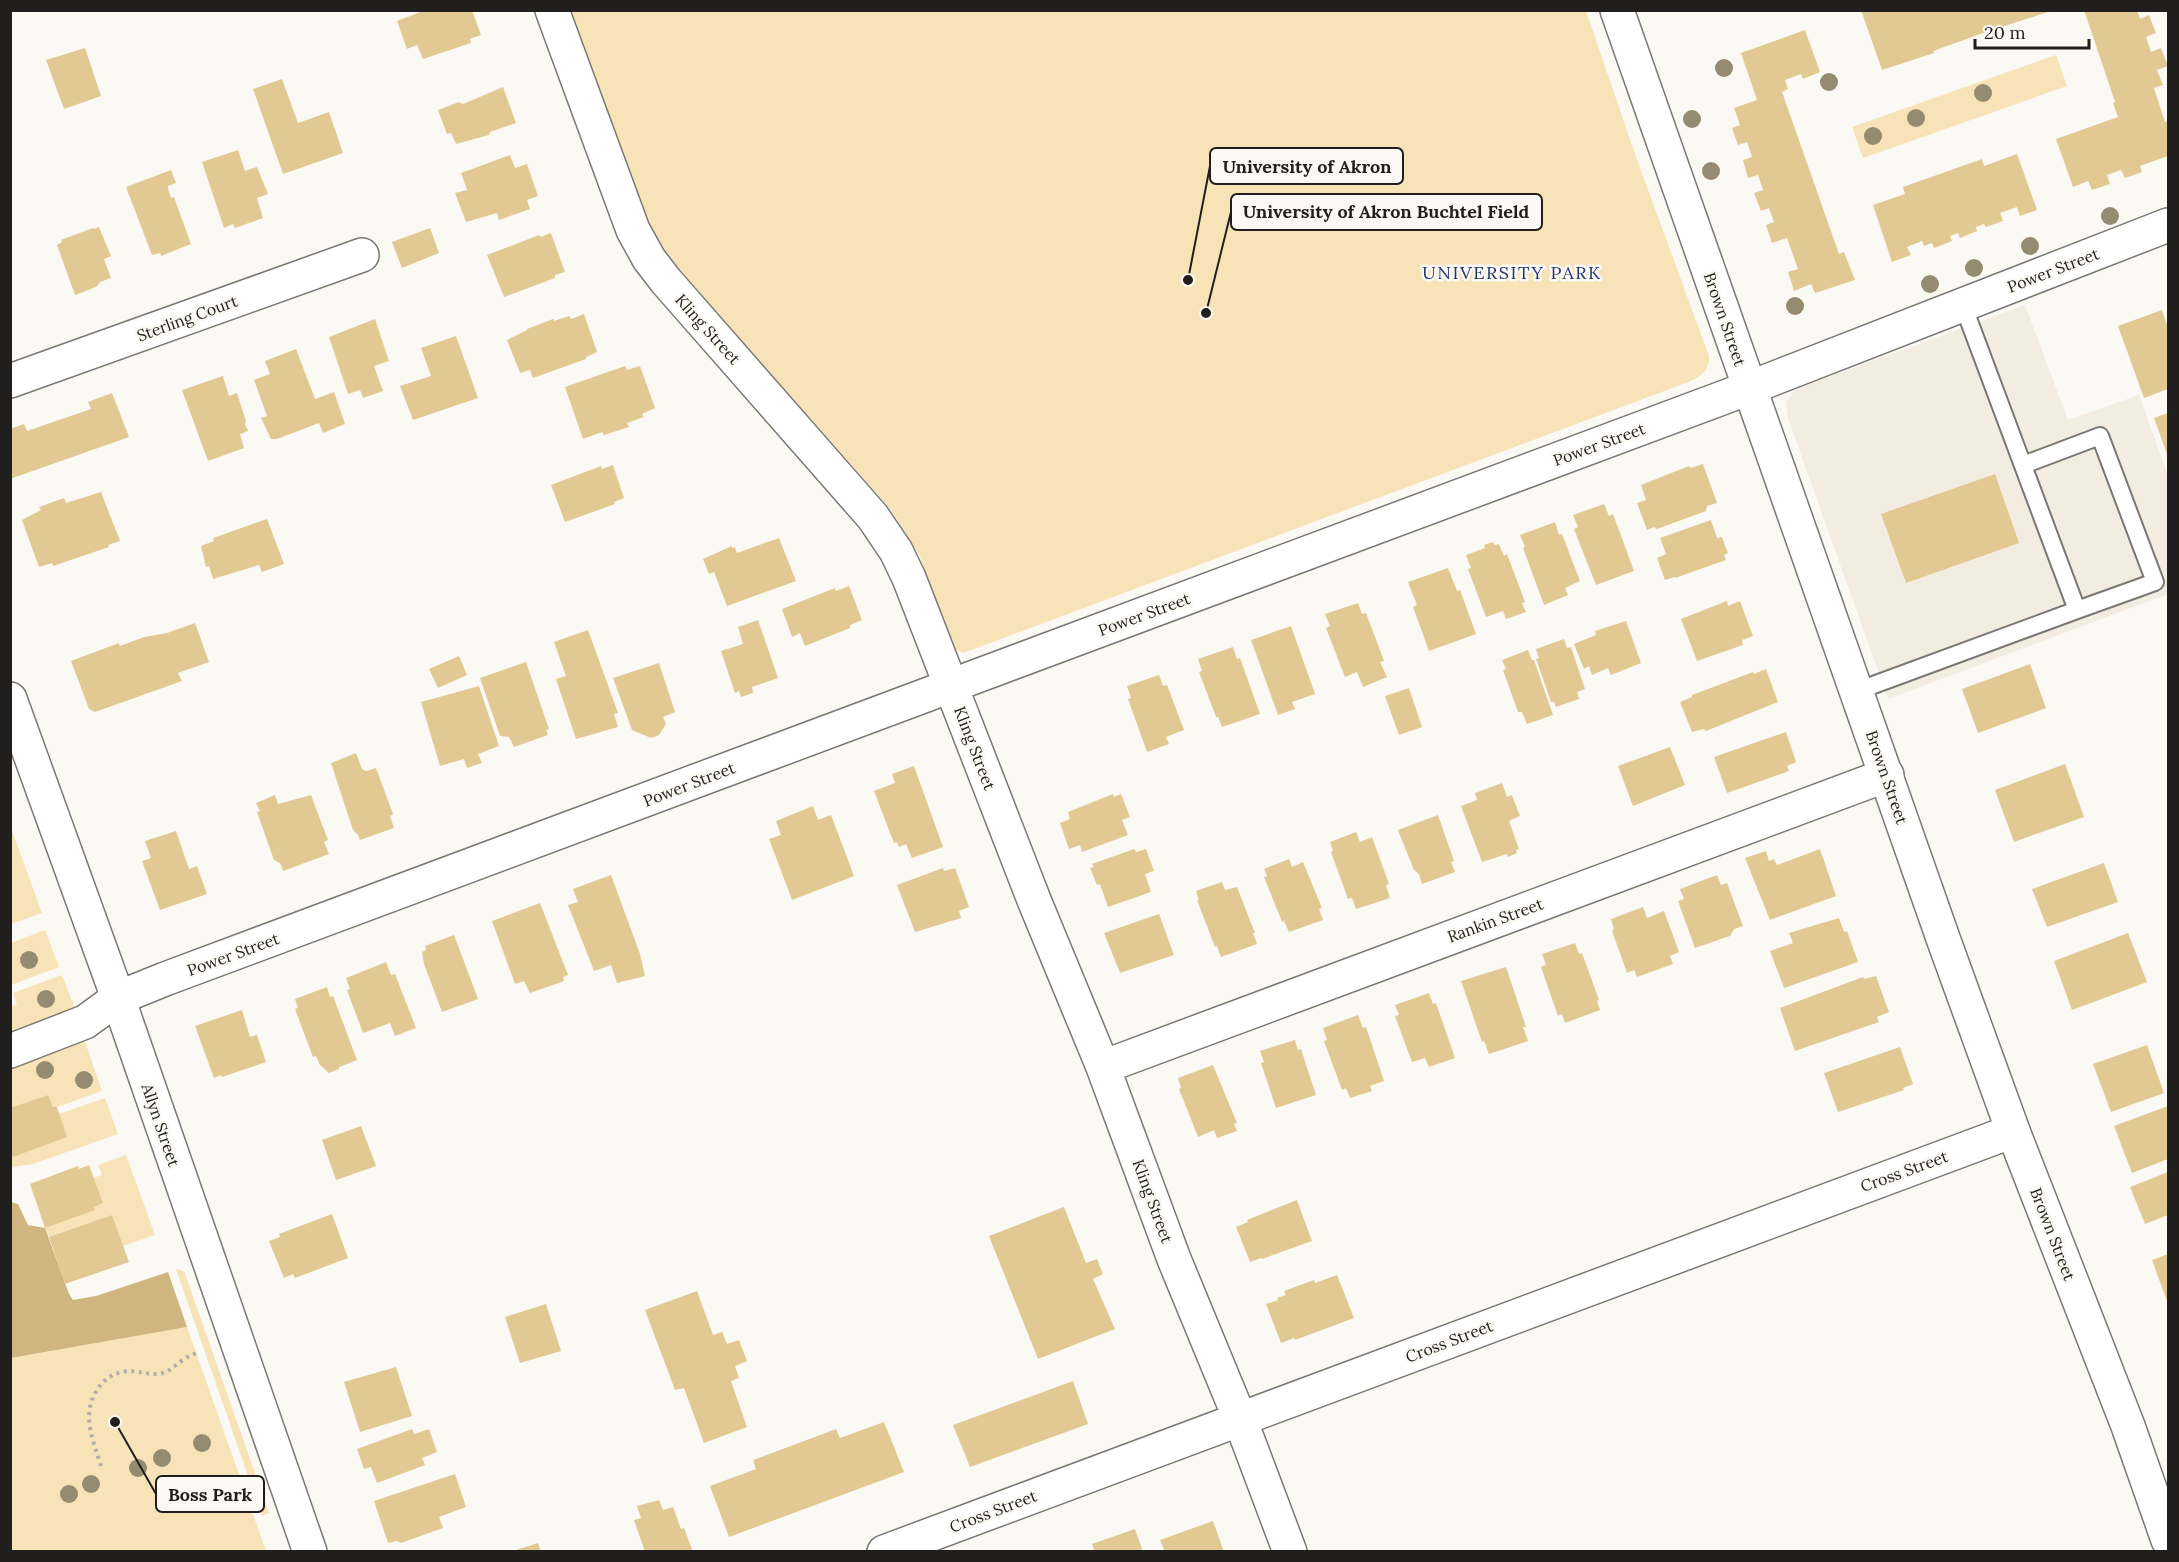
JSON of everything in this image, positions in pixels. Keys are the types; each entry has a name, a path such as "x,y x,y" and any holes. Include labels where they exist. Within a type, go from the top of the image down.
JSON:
{"street":[{"name":"Kling Street","path":"552,10 633,230 649,259 885,533 909,578 1034,900 1103,1066 1174,1259 1240,1419 1290,1551"},
{"name":"Brown Street","path":"1617,10 1936,919 2013,1131 2128,1426 2169,1540"},
{"name":"Power Street","path":"10,1052 85,1022 118,998 1749,388 2169,225"},
{"name":"Sterling Court","path":"10,381 363,255"},
{"name":"Allyn Street","path":"10,699 16,734 118,998 310,1551"},
{"name":"Rankin Street","path":"1103,1066 1887,775"},
{"name":"Cross Street","path":"884,1551 2013,1131"}],"lane":[{"path":"1963,305 2078,610"},
{"path":"1857,691 2154,582 2100,436 2023,465"}],"path":[{"path":"101,1466 90,1430 88,1414 91,1401 103,1382 120,1372 137,1371 153,1374 166,1372 184,1358 200,1352"}],"shaded area":[{"path":"570,11 1586,11 1636,157 1709,356 1708,365 1702,374 1691,381 963,653 949,642 920,556 892,511 655,240 645,220"},
{"path":"2056,55 2067,86 1863,158 1852,127"},
{"path":"2025,305 2068,420 2139,395 2168,476 2168,594 1888,699 1788,418 1786,403 1793,392 1804,386"},
{"path":"11,828 42,913 10,924"},
{"path":"45,930 59,967 11,985 11,943"},
{"path":"62,975 75,1009 11,1033 11,1007 17,1004 13,993"},
{"path":"84,1039 102,1091 57,1107 53,1107 48,1095 11,1108 11,1066"},
{"path":"105,1098 118,1134 33,1164 11,1167 10,1150 67,1137 59,1114"},
{"path":"126,1155 155,1235 123,1246 112,1215 49,1237 45,1228 103,1203 93,1178 102,1175 98,1165"},
{"path":"11,1202 18,1204 28,1225 45,1228 73,1300 96,1296 168,1272 187,1327 11,1358"},
{"path":"176,1269 184,1271 269,1513 262,1516"},
{"path":"187,1327 266,1551 11,1552 11,1358"}],"building":[{"path":"426,10 472,10 481,35 470,39 471,43 423,59 417,45 407,49 397,21"},
{"path":"1861,10 2051,10 2051,11 1882,70"},
{"path":"2084,10 2137,10 2140,19 2149,15 2156,33 2146,37 2151,52 2161,48 2168,66 2157,70 2163,85 2154,88 2165,122 2168,121 2168,156 2140,166 2142,172 2125,178 2121,170 2107,175 2110,184 2092,190 2088,181 2073,187 2056,139 2118,117"},
{"path":"1805,30 1820,72 1803,79 1801,74 1785,80 1788,89 1782,92 1839,254 1844,252 1855,280 1815,293 1811,284 1794,291 1788,272 1798,269 1787,238 1772,243 1766,225 1774,222 1769,208 1761,211 1754,193 1763,190 1758,175 1748,178 1743,160 1752,157 1747,142 1738,145 1732,128 1740,125 1734,108 1757,100 1741,53"},
{"path":"85,48 101,96 64,109 46,60"},
{"path":"282,79 298,123 329,112 343,153 283,174 253,89"},
{"path":"503,87 516,123 490,132 489,135 456,144 451,133 447,134 438,110 459,102 463,104"},
{"path":"238,150 245,171 257,167 268,194 257,198 263,218 235,228 233,224 224,228 202,162"},
{"path":"2017,154 2037,210 2020,216 2017,207 2000,213 2003,221 1986,227 1984,224 1976,227 1977,231 1960,238 1958,233 1950,236 1952,241 1934,248 1932,243 1924,246 1922,241 1907,247 1911,255 1892,262 1873,205 1905,194 1903,187 1982,159 1984,166"},
{"path":"510,155 515,168 527,164 538,196 527,200 530,209 499,220 497,213 466,222 455,193 467,190 461,173"},
{"path":"171,170 176,183 168,186 168,189 171,198 174,197 191,244 161,256 160,253 152,255 126,187"},
{"path":"99,227 111,256 104,259 111,278 75,295 57,245 62,242 61,240"},
{"path":"430,228 439,253 402,268 392,242"},
{"path":"551,233 565,272 504,297 487,255 539,235 541,237"},
{"path":"2162,310 2168,328 2168,389 2144,398 2118,326"},
{"path":"584,314 597,352 586,359 533,378 530,370 520,373 507,340 553,319 554,321 569,316 571,319"},
{"path":"375,319 389,361 374,366 383,391 363,398 360,390 348,394 329,337"},
{"path":"456,336 478,398 413,420 400,386 431,376 421,348"},
{"path":"296,349 315,399 334,392 345,424 323,433 319,423 277,439 271,439 261,418 267,416 254,380 270,374 265,361"},
{"path":"625,366 627,370 640,366 655,408 642,414 644,417 627,423 629,427 604,435 602,432 583,439 565,387"},
{"path":"223,376 229,396 237,393 248,431 240,434 244,448 208,461 182,390"},
{"path":"112,393 129,437 10,479 10,429 24,424 27,431 91,409 88,402"},
{"path":"2168,413 2168,457 2154,418"},
{"path":"1703,464 1717,503 1707,506 1706,511 1657,529 1654,527 1647,530 1637,503 1646,500 1641,485 1689,466 1691,468"},
{"path":"613,465 624,498 614,502 615,504 565,522 551,485 601,466 602,469"},
{"path":"1995,474 2019,543 1906,583 1881,514"},
{"path":"101,492 120,541 53,566 52,563 39,567 22,520 41,510 39,507 64,498 66,503"},
{"path":"1604,504 1609,516 1613,514 1634,571 1596,585 1574,529 1578,527 1573,515"},
{"path":"267,519 284,564 262,572 259,565 213,579 209,566 206,567 201,546 214,541 213,538"},
{"path":"1711,520 1717,538 1722,537 1728,553 1724,555 1726,560 1665,580 1657,558 1666,554 1660,538"},
{"path":"1555,522 1580,581 1565,588 1568,595 1544,605 1520,535"},
{"path":"779,538 796,581 727,606 714,572 709,574 703,559 732,546 732,548 735,547 737,553"},
{"path":"1493,542 1495,545 1499,544 1504,556 1507,554 1525,602 1522,603 1526,612 1506,619 1503,611 1486,617 1468,569 1471,568 1466,555 1485,548 1484,545"},
{"path":"1448,568 1457,591 1460,590 1476,634 1429,651 1413,607 1417,605 1408,582"},
{"path":"849,586 862,620 850,625 850,628 805,646 800,633 792,637 782,609 835,588 836,591"},
{"path":"1727,601 1728,606 1740,601 1753,636 1742,640 1743,645 1697,661 1681,619"},
{"path":"1358,603 1362,614 1366,613 1384,661 1380,662 1387,677 1363,687 1357,672 1345,677 1326,628 1330,626 1325,614"},
{"path":"758,620 778,678 752,687 753,693 741,697 739,691 735,693 721,651 743,644 738,627"},
{"path":"1626,621 1641,663 1611,675 1608,668 1592,675 1589,666 1584,669 1574,644 1596,635 1595,631"},
{"path":"195,623 209,662 178,673 182,681 95,712 89,709 71,661 119,643 120,646"},
{"path":"1291,626 1315,694 1292,702 1295,709 1278,715 1251,640"},
{"path":"588,630 618,713 614,714 618,727 576,739 556,679 566,676 554,642"},
{"path":"1564,639 1567,648 1571,647 1585,689 1577,692 1579,699 1556,707 1554,702 1551,702 1536,659 1539,658 1536,649"},
{"path":"1233,647 1237,659 1240,658 1260,714 1222,727 1199,672 1202,671 1198,659"},
{"path":"1528,650 1534,660 1553,715 1527,724 1522,712 1518,712 1503,670 1506,669 1502,660"},
{"path":"459,656 467,675 438,688 429,669"},
{"path":"526,662 549,729 546,730 548,735 514,747 509,737 500,736 480,678"},
{"path":"659,663 675,712 663,717 666,724 659,735 651,738 632,730 613,678"},
{"path":"2030,664 2046,708 1978,733 1962,689"},
{"path":"1766,669 1778,702 1706,731 1704,729 1692,732 1680,702 1692,695"},
{"path":"1159,675 1163,686 1167,685 1184,730 1166,737 1169,744 1147,752 1128,699 1131,698 1127,686"},
{"path":"479,686 499,746 478,754 482,763 467,768 464,759 440,766 421,702"},
{"path":"1409,688 1422,727 1399,735 1385,696"},
{"path":"1786,732 1796,762 1787,766 1789,771 1727,793 1714,757"},
{"path":"1670,747 1685,785 1633,806 1618,766"},
{"path":"356,753 362,769 366,771 376,768 393,814 390,816 394,828 360,840 353,830 331,763"},
{"path":"2065,764 2084,817 2014,842 1995,790"},
{"path":"914,766 943,847 912,858 906,844 899,847 897,842 894,843 874,791 895,783 892,774"},
{"path":"1502,783 1507,797 1512,795 1520,816 1509,821 1519,849 1516,850 1517,853 1508,857 1507,854 1482,862 1461,806 1477,800 1475,793"},
{"path":"1113,794 1114,797 1121,794 1130,817 1122,820 1128,835 1082,852 1080,845 1069,849 1060,823 1070,819 1068,812"},
{"path":"275,795 278,804 311,795 328,840 324,842 329,854 283,871 280,863 274,860 256,803"},
{"path":"813,806 818,820 831,815 854,876 792,900 769,839 781,835 776,821"},
{"path":"1438,815 1454,861 1451,862 1455,872 1422,884 1398,830"},
{"path":"176,831 189,869 197,866 207,894 160,910 142,861 151,858 145,841"},
{"path":"1356,832 1360,842 1372,837 1389,884 1386,885 1390,898 1356,909 1352,898 1348,899 1331,852 1333,851 1330,842"},
{"path":"1134,849 1136,852 1146,849 1154,871 1145,874 1151,892 1108,907 1100,884 1097,885 1090,868 1094,867 1092,864"},
{"path":"1820,849 1836,896 1770,920 1745,858 1766,851 1769,861 1774,859 1777,865"},
{"path":"1289,859 1292,867 1303,862 1322,908 1319,909 1323,920 1289,932 1284,921 1282,922 1264,877 1267,876 1264,869"},
{"path":"2104,863 2118,902 2047,927 2032,889"},
{"path":"943,868 944,871 955,868 969,907 959,911 961,918 915,932 897,885"},
{"path":"611,875 640,954 645,976 617,983 611,965 594,971 568,905 578,902 573,889"},
{"path":"1717,875 1721,885 1727,883 1743,926 1734,929 1730,936 1695,948 1678,901 1684,899 1680,889"},
{"path":"1222,882 1225,890 1237,887 1257,944 1221,957 1197,900 1199,900 1196,891"},
{"path":"540,903 568,975 563,977 564,981 530,993 524,981 515,984 492,921"},
{"path":"1643,907 1647,918 1664,911 1679,952 1670,956 1673,964 1637,977 1634,970 1627,973 1612,931 1614,929 1611,919"},
{"path":"1159,914 1174,955 1120,973 1104,933"},
{"path":"1839,918 1844,932 1847,931 1858,962 1784,988 1770,951 1793,943 1789,933"},
{"path":"2128,933 2147,982 2072,1010 2054,961"},
{"path":"454,935 478,999 442,1012 424,964 422,952 426,950 425,946"},
{"path":"1575,943 1579,954 1582,953 1599,1000 1597,1001 1600,1010 1565,1023 1562,1014 1558,1016 1541,967 1546,965 1542,954"},
{"path":"386,962 391,975 395,974 416,1028 395,1036 390,1023 363,1033 347,990 350,989 346,978"},
{"path":"1506,967 1526,1027 1523,1027 1528,1041 1489,1054 1484,1041 1482,1042 1461,981"},
{"path":"1876,976 1889,1012 1877,1017 1879,1022 1795,1051 1780,1008 1863,977 1864,979"},
{"path":"327,987 330,997 333,996 357,1060 329,1073 320,1065 316,1056 313,1057 295,1009 298,1008 295,999"},
{"path":"1429,993 1433,1004 1436,1003 1455,1058 1429,1067 1425,1058 1412,1062 1395,1016 1399,1015 1395,1005"},
{"path":"242,1010 250,1037 257,1035 266,1062 214,1078 195,1026"},
{"path":"1358,1015 1363,1028 1366,1027 1384,1081 1370,1086 1372,1091 1350,1098 1346,1088 1342,1090 1324,1041 1327,1040 1323,1028"},
{"path":"1295,1040 1298,1050 1301,1049 1316,1095 1276,1108 1261,1063 1264,1062 1260,1051"},
{"path":"2147,1045 2164,1093 2111,1112 2093,1064"},
{"path":"1900,1047 1913,1084 1903,1088 1904,1090 1838,1112 1824,1073"},
{"path":"1213,1065 1237,1123 1234,1124 1237,1131 1217,1138 1214,1130 1198,1137 1179,1089 1181,1088 1178,1078"},
{"path":"48,1095 53,1107 57,1107 67,1137 13,1157 10,1150 10,1108"},
{"path":"2168,1106 2168,1159 2132,1173 2114,1126"},
{"path":"361,1126 376,1166 336,1180 322,1140"},
{"path":"89,1165 103,1203 94,1207 95,1210 45,1228 30,1184 78,1166 79,1169"},
{"path":"2168,1172 2168,1215 2145,1224 2130,1187"},
{"path":"1297,1200 1312,1241 1250,1262 1236,1227 1248,1222 1247,1220"},
{"path":"1064,1207 1086,1263 1097,1259 1103,1274 1093,1279 1115,1329 1038,1359 989,1236"},
{"path":"332,1214 348,1258 295,1278 293,1274 284,1278 269,1241 280,1237 279,1234"},
{"path":"112,1215 129,1262 65,1284 49,1237"},
{"path":"2168,1254 2168,1304 2152,1260"},
{"path":"1337,1275 1354,1318 1281,1343 1266,1304 1286,1295 1284,1291 1314,1280 1315,1283"},
{"path":"697,1291 713,1335 722,1332 727,1344 739,1340 747,1361 735,1366 739,1378 731,1381 747,1427 704,1443 684,1388 675,1390 645,1310"},
{"path":"546,1304 561,1351 520,1363 505,1317"},
{"path":"396,1367 412,1416 360,1432 344,1382"},
{"path":"1073,1381 1088,1424 970,1467 953,1425"},
{"path":"884,1422 904,1472 729,1537 710,1486 756,1469 753,1460 836,1429 840,1438"},
{"path":"412,1429 414,1434 429,1429 437,1452 422,1458 425,1465 377,1483 371,1467 364,1469 357,1449"},
{"path":"455,1474 466,1507 439,1517 443,1528 401,1543 397,1541 388,1543 374,1501"},
{"path":"659,1500 663,1510 673,1507 693,1552 645,1552 634,1520 641,1518 637,1506"},
{"path":"1213,1521 1224,1552 1165,1552 1160,1540"},
{"path":"1135,1529 1143,1552 1095,1552 1092,1544"},
{"path":"538,1543 541,1552 513,1552 513,1551"}],"place":[{"name":"University of Akron","path":"1188,280"},
{"name":"University of Akron Buchtel Field","path":"1206,313"},
{"name":"Boss Park","path":"115,1422"}],"district":[{"name":"UNIVERSITY PARK","path":"1512,273"}]}
